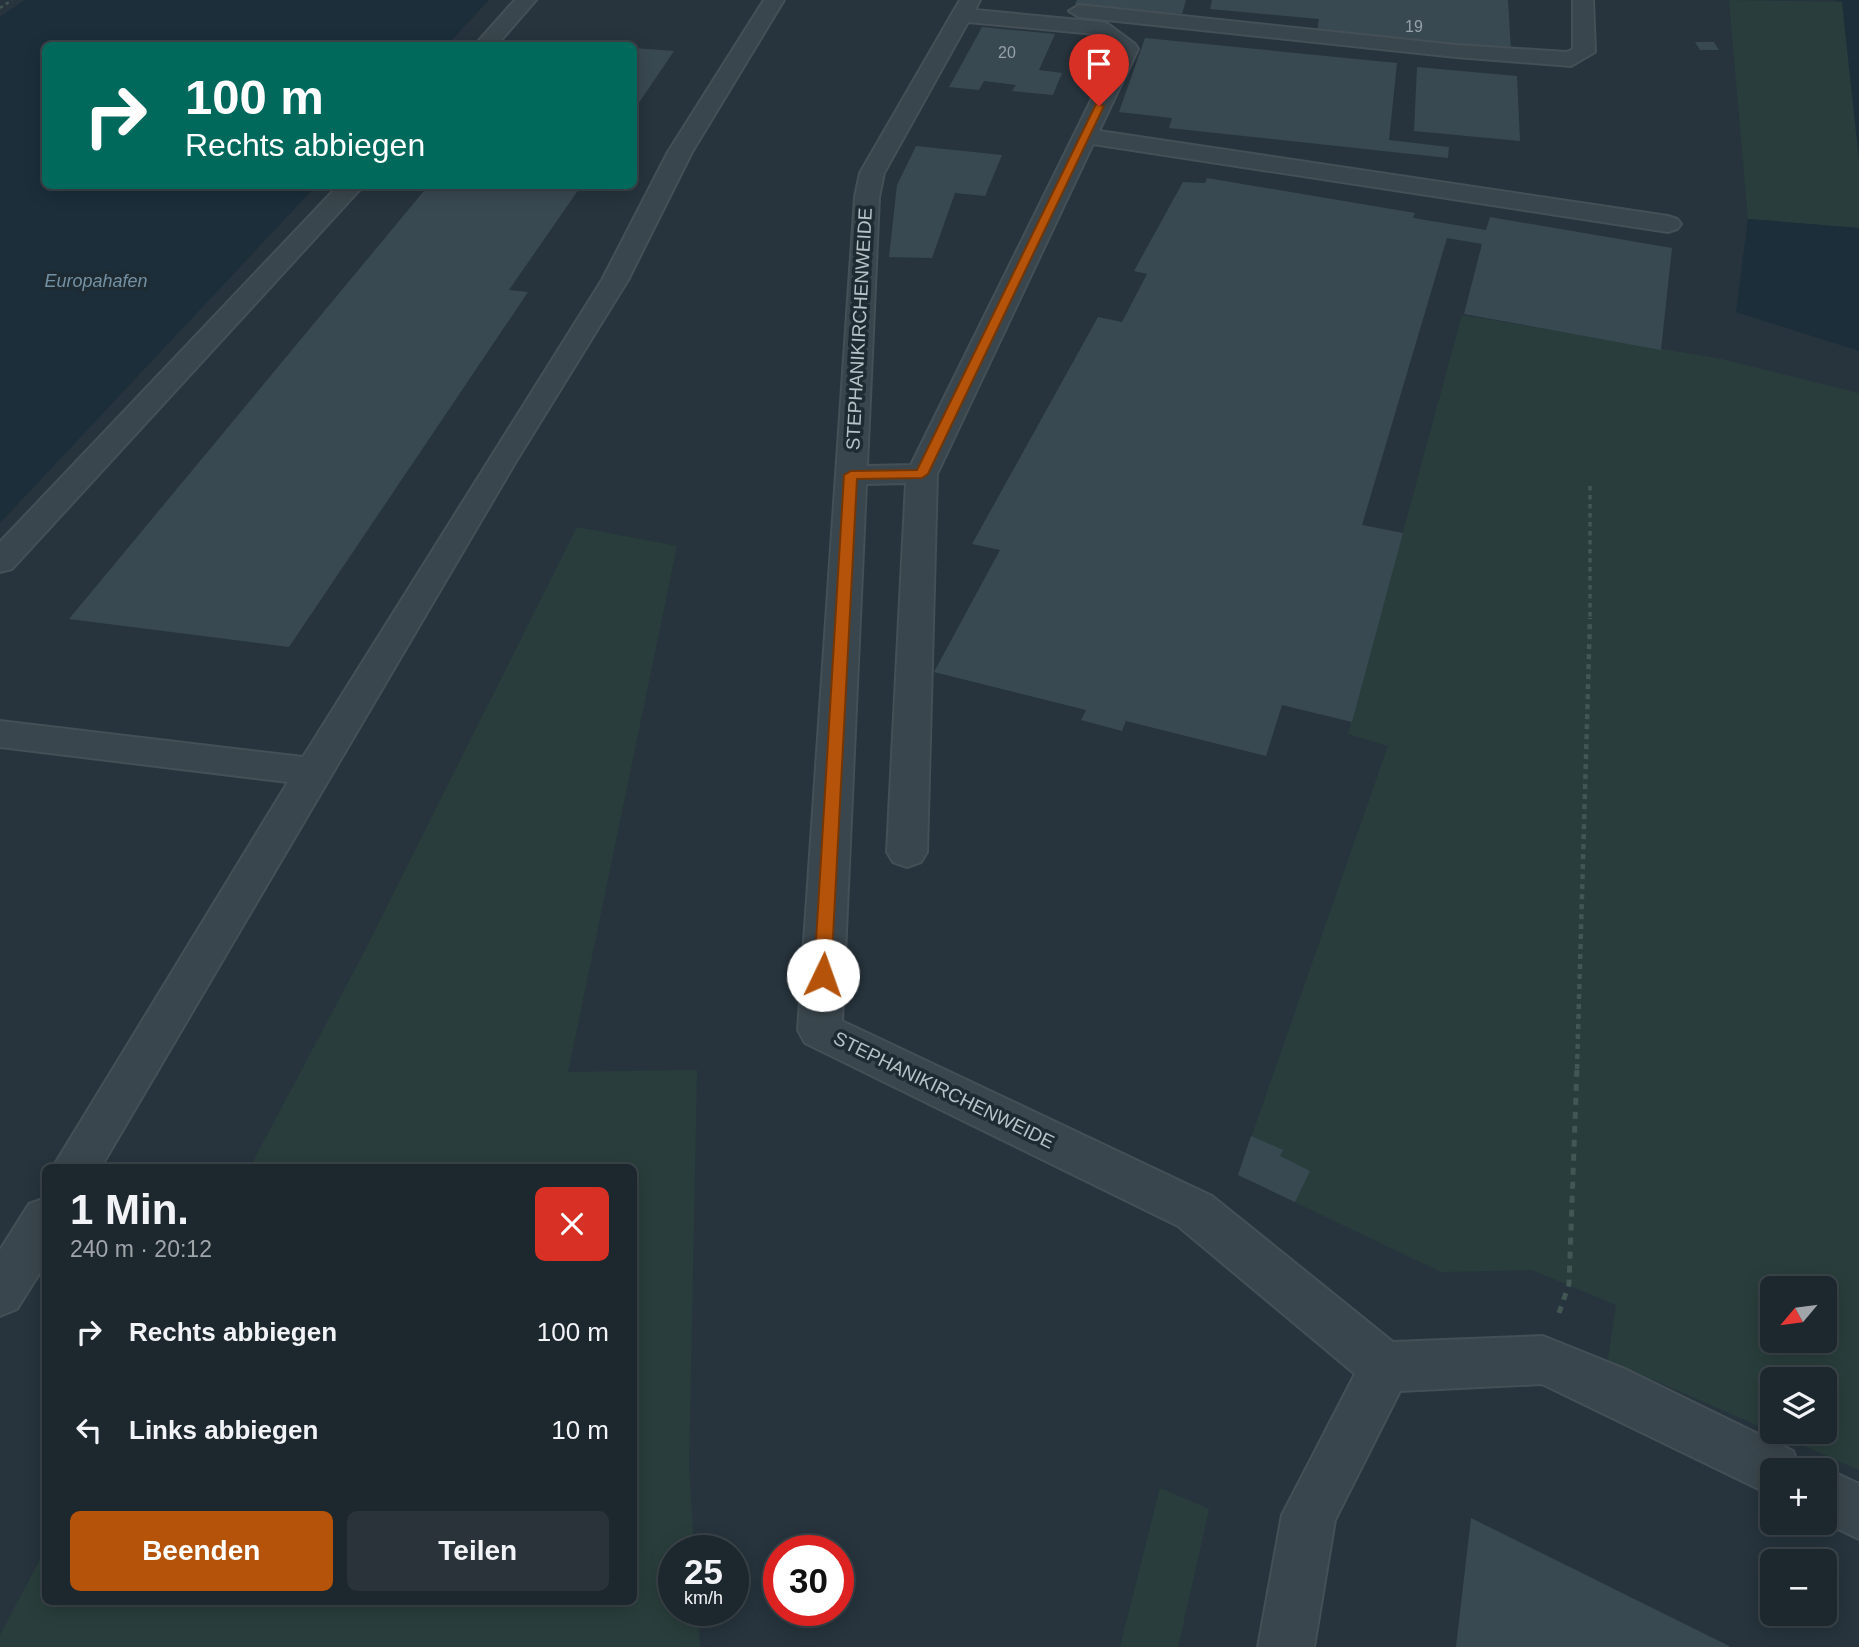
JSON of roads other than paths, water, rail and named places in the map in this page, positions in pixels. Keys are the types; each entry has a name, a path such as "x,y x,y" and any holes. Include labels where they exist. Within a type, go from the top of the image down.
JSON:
{"street":[{"path":"488,42 526,0"},
{"path":"78,1164 500,463 615,280 680,152 775,0"},
{"path":"1019,0 1044,6 1195,25 1571,59 1584,52 1583,0"},
{"path":"1195,25 1201,0"},
{"path":"907,852 922,474 1127,49 1101,28 966,8"},
{"name":"STEPHANIKIRCHENWEIDE","path":"966,8 873,173 867,197 820,1030 1195,1211 1385,1367"},
{"path":"1085,136 1668,224"},
{"path":"0,562 348,189"},
{"path":"851,475 922,474"},
{"path":"0,734 314,772"},
{"path":"0,1293 42,1225"},
{"path":"1286,1647 1309,1515 1385,1367 1543,1360 1607,1387 1760,1463"},
{"path":"1837,1501 1859,1512"}],"water":[{"name":"Europahafen","path":"25,0 489,0 450,42 42,42 42,189 313,189 0,523 0,17"},
{"path":"1837,0 1859,0 1859,159 1842,2"},
{"path":"1748,219 1859,228 1859,351 1736,312"}]}
